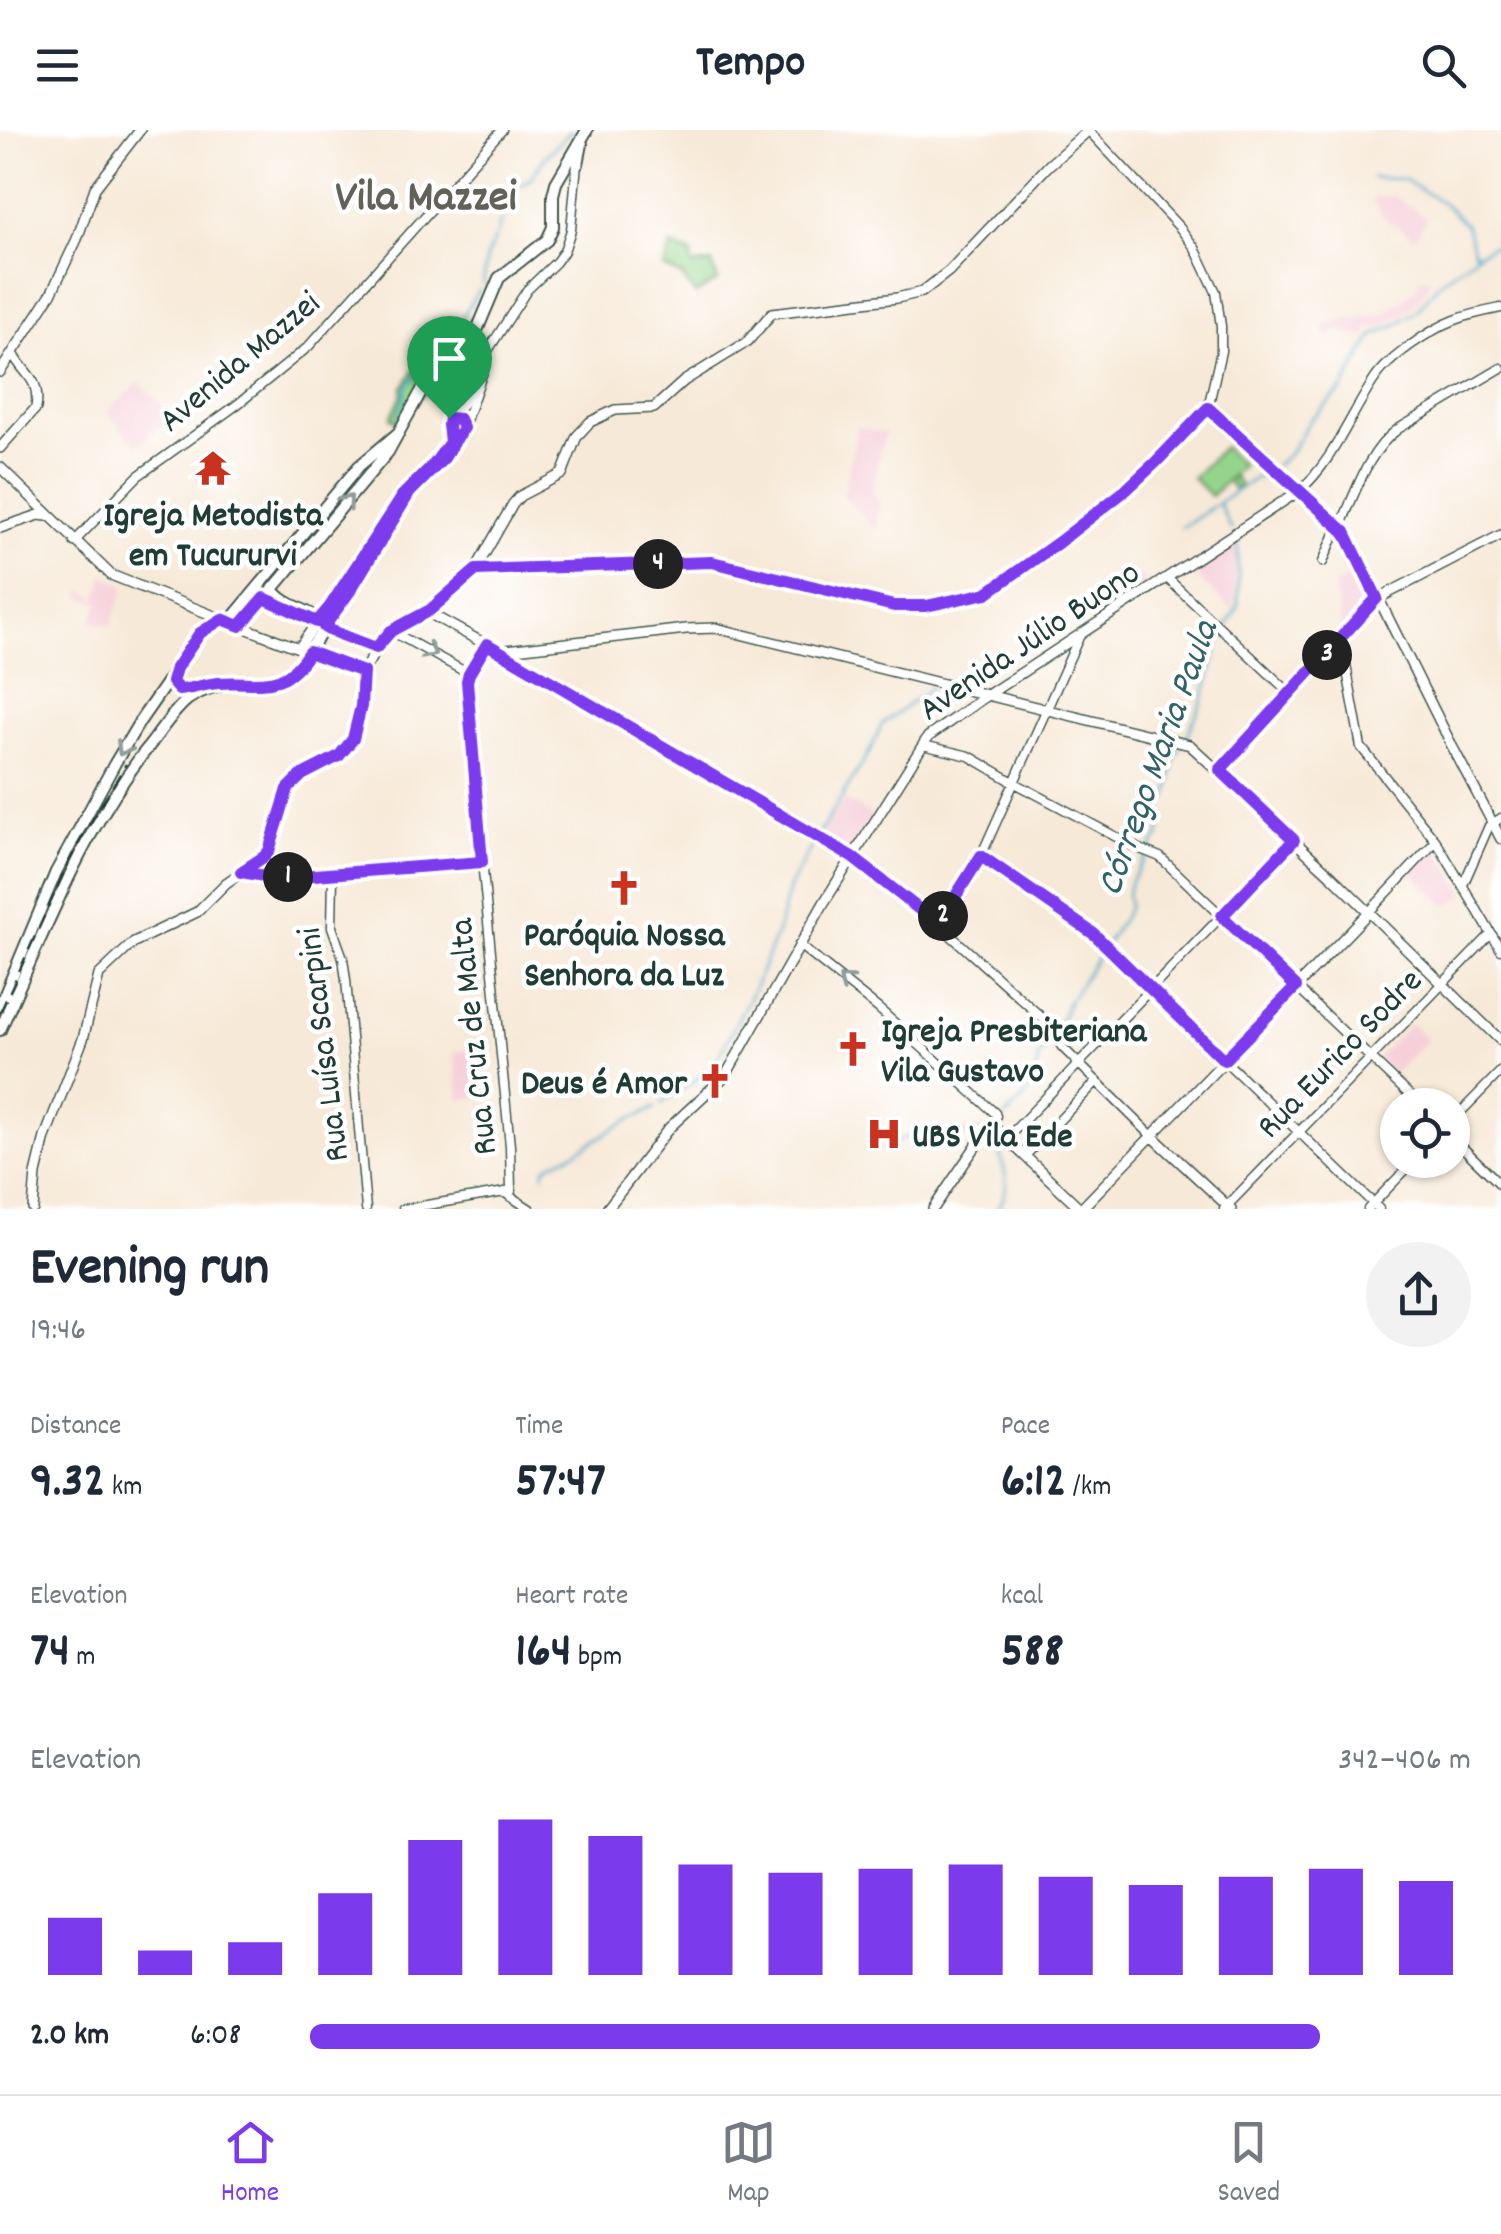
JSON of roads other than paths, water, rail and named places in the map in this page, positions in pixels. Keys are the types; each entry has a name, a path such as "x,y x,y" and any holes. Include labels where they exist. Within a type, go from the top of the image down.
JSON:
{"main road":[{"path":"0,372 50,294 108,172 140,130"},
{"path":"33,1209 45,1134 83,1039 97,978 134,942 196,912 226,883 265,856 288,789 302,775 350,746 360,712 363,672 376,648 391,631 430,610 476,570 512,504 562,474 577,436 590,422 615,410 654,408 684,380 747,342 772,313 922,292 955,265 1049,165 1088,130"},
{"path":"200,633 230,622 293,565 398,433 422,390 474,336 500,278 540,248 554,188 572,166 586,132"},
{"path":"0,448 36,408 37,401 33,379 12,356"},
{"path":"267,590 277,577 270,572 282,557 359,466 374,461"},
{"path":"0,467 118,580 230,622 307,645 363,672"},
{"path":"1299,491 1343,524 1451,742 1497,820 1501,839"},
{"name":"Avenida Júlio Buono","path":"608,1209 672,1123 726,1075 852,857 932,733 1299,491"},
{"path":"30,518 34,502"},
{"path":"0,528 42,515 49,517"},
{"path":"1377,598 1501,535"},
{"path":"282,557 293,565"},
{"path":"267,590 322,623 376,648"},
{"path":"430,610 498,651 708,627 1185,743 1220,770 1294,840 1501,1042"},
{"path":"0,1030 9,987 56,872 140,721 200,633 206,613"},
{"path":"176,668 172,682 179,690 229,683 260,684 284,678 296,670 322,623"},
{"path":"9,987 131,768 187,700 229,683"},
{"path":"56,872 66,882"},
{"path":"933,1209 994,1119 1007,1138 1081,1209 1369,912"},
{"path":"1151,1135 1228,1208"}],"street":[{"name":"Avenida Mazzei","path":"75,538 138,476 238,404 312,343 502,130"},
{"path":"476,570 712,562 890,606 917,607 989,592 1059,542 1142,476 1208,408 1222,345 1213,283 1189,238 1088,130"},
{"path":"363,563 402,496 450,442 449,418 467,397 476,373 527,290 564,251 571,230 572,166"},
{"name":"Avenida Júlio Buono","path":"1299,491 1333,450 1375,378 1385,368 1446,324 1501,308"},
{"path":"322,623 410,492 444,458 463,428 495,340"},
{"path":"1324,562 1369,462 1388,436 1501,368"},
{"path":"1208,408 1299,491"},
{"path":"449,418 459,419 463,428"},
{"path":"1166,578 1290,694"},
{"path":"1220,770 1377,598"},
{"path":"391,631 469,674 487,644"},
{"path":"938,924 981,856 1080,636"},
{"path":"1341,638 1361,747 1436,841 1501,950"},
{"path":"498,651 852,857 938,924 1053,1029 1079,1064 1151,1135"},
{"name":"Rua Cruz de Malta","path":"469,674 470,727 500,1027 508,1192"},
{"path":"922,745 969,756 1166,861 1402,1088"},
{"path":"1463,886 1489,826 1497,820"},
{"path":"1007,1138 1294,840"},
{"path":"1369,912 1436,841"},
{"path":"981,856 1103,943 1374,1207 1399,1178"},
{"path":"241,872 276,878 482,862"},
{"name":"Rua Luísa Scarpini","path":"333,874 332,928 346,980 366,1209"},
{"name":"Rua Eurico Sodre","path":"1228,1208 1491,934"},
{"path":"799,945 866,998 994,1119"},
{"path":"1470,1103 1501,1071"},
{"path":"1025,1156 1097,1081"},
{"path":"1470,1155 1501,1185"},
{"path":"403,1209 508,1192 530,1209"}],"waterway":[{"path":"497,235 510,193 530,179 572,130"},
{"path":"1372,178 1403,179 1443,203 1466,225 1474,252 1478,253"},
{"path":"483,285 487,255 495,239"},
{"path":"1276,465 1290,453 1310,420 1343,389 1373,336 1417,311 1438,284 1479,253 1501,245"},
{"path":"458,327 479,290"},
{"path":"398,419 407,386 450,347 455,333"},
{"path":"1182,527 1269,469"},
{"name":"Córrego Maria Paula","path":"1219,504 1231,530"},
{"name":"Córrego Maria Paula","path":"1225,629 1238,607 1236,536"},
{"name":"Córrego Maria Paula","path":"1185,741 1204,697 1221,636"},
{"path":"819,834 882,724 931,686"},
{"name":"Córrego Maria Paula","path":"1057,1030 1068,1002 1129,906 1131,881 1160,834 1160,810 1169,794 1175,756 1181,748"},
{"path":"661,1104 713,1068 755,986 777,933 789,887 815,840"},
{"name":"Córrego Maria Paula","path":"1004,1118 1024,1098 1036,1078 1038,1057 1053,1038"},
{"path":"544,1175 552,1163 655,1108"},
{"path":"951,1136 982,1131"},
{"name":"Córrego Maria Paula","path":"994,1131 1006,1180 997,1209"},
{"path":"887,1146 908,1137 939,1134"}],"railway":[{"path":"0,1013 74,851 126,764"}],"place":[{"name":"Igreja Metodista em Tucururvi","path":"213,468"},
{"name":"Paróquia Nossa Senhora da Luz","path":"624,888"},
{"name":"Igreja Presbiteriana Vila Gustavo","path":"853,1049"},
{"name":"Deus é Amor","path":"715,1081"},
{"name":"UBS Vila Ede","path":"884,1134"}],"district":[{"name":"Vila Mazzei","path":"426,193"}]}
